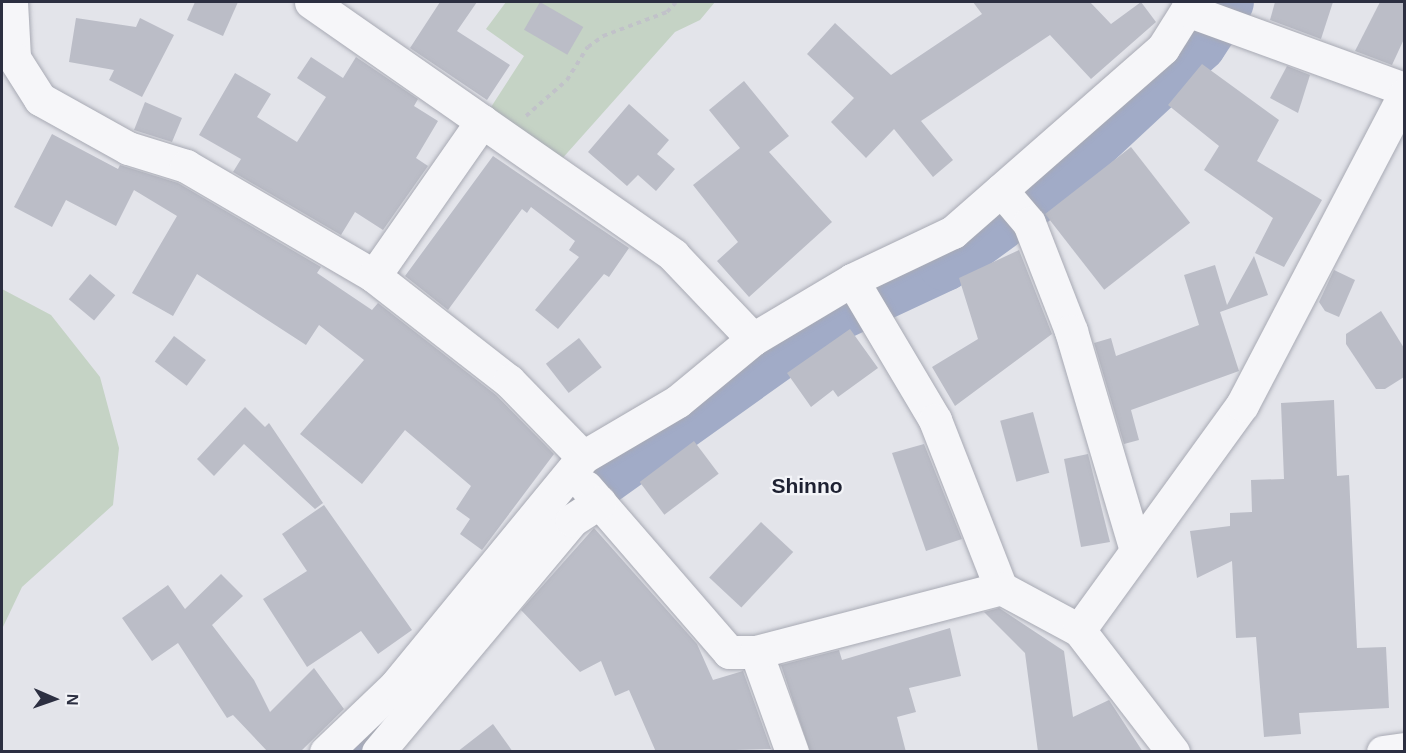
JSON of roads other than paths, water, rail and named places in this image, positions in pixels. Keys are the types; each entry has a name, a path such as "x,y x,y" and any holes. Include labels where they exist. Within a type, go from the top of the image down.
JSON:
{"street":[{"path":"11,2 15,58 40,99 128,148 186,166 374,276 509,381 600,502 729,652 756,652 1001,588"},
{"path":"314,2 673,255 753,339"},
{"path":"344,745 396,686 575,467 678,401 753,339 852,280 953,232 1163,48 1189,8 1403,101 1242,405 1079,630"},
{"path":"374,276 495,130"},
{"path":"1002,191 1029,223 1071,331 1136,551"},
{"path":"852,280 935,420 1001,588 1079,630 1173,752"},
{"path":"378,752 572,520 600,502"},
{"path":"756,652 792,752"},
{"path":"1383,752 1404,748"}],"waterway":[{"path":"547,528 566,505 827,319 945,264 1032,200 1199,45 1227,2"},
{"path":"349,752 429,670"}],"district":[{"name":"Shinno","path":"807,486"}]}
